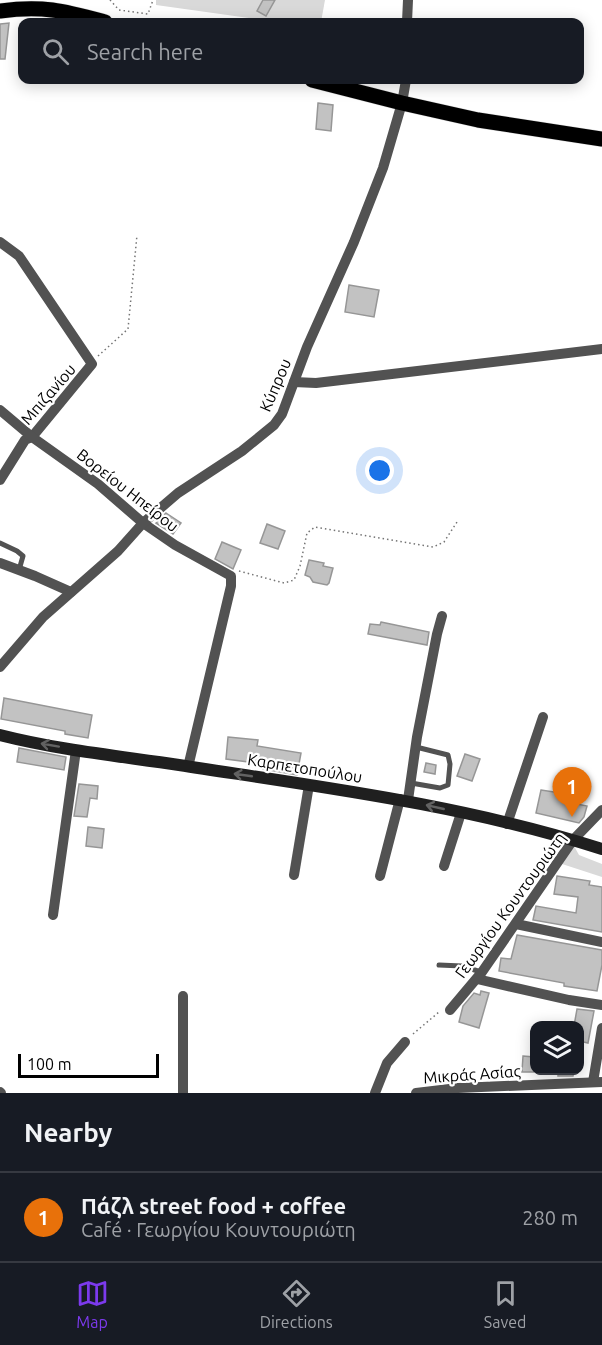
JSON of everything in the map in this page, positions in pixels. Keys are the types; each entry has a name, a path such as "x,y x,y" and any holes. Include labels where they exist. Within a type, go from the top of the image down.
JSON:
{"main road":[{"path":"0,11 58,5 94,18"},
{"path":"328,84 478,120 602,139"},
{"name":"Καρπετοπούλου","path":"0,735 76,750 404,800 602,849"}],"street":[{"path":"407,18 408,0"},
{"name":"Κύπρου","path":"0,667 43,617 118,551 143,524 178,493 242,451 274,425 282,414 307,347 354,242 383,168 405,84"},
{"name":"Μπιζανίου","path":"0,242 19,256 92,364 32,436 25,440 0,480"},
{"path":"294,382 316,383 602,349"},
{"name":"Βορείου Ηπείρου","path":"0,410 98,484 143,524 175,545 231,576 233,580 188,767"},
{"path":"0,563 71,592"},
{"path":"380,876 411,783 429,674 442,616"},
{"path":"507,824 543,717"},
{"path":"53,915 76,750"},
{"path":"294,875 309,784"},
{"name":"Γεωργίου Κουντουριώτη","path":"450,1010 480,976 573,840 602,810"},
{"path":"444,866 461,813"},
{"path":"516,924 602,942"},
{"path":"480,976 559,998 602,1005"},
{"path":"183,996 183,1093"},
{"path":"598,1082 602,1028"},
{"path":"375,1093 387,1063 405,1042"},
{"name":"Μικράς Ασίας","path":"416,1093 458,1088 549,1089 598,1082"}],"lane":[{"path":"0,543 17,550 23,556 19,570"},
{"path":"411,783 440,788 448,785 450,764 448,755 416,747"},
{"path":"439,964 462,966 480,976"}],"path":[{"path":"110,0 119,10 148,14 153,0"},
{"path":"117,0 117,7"},
{"path":"92,364 128,329 137,235"},
{"path":"239,571 284,582 294,580 300,566 307,533 315,527 433,547 444,542 457,522"},
{"path":"405,1042 438,1012 446,1013 450,1010"}],"shaded area":[{"path":"156,0 325,0 322,18 249,18 156,5"},
{"path":"574,846 579,855 602,864 602,877 559,863"}],"building":[{"path":"263,0 275,0 266,16 257,11"},
{"path":"9,23 5,59 0,59 0,24"},
{"path":"318,103 333,105 331,131 316,129"},
{"path":"349,285 379,290 374,317 345,312"},
{"path":"166,513 181,523 173,534 156,523"},
{"path":"267,524 285,531 278,549 260,543"},
{"path":"222,542 241,550 233,569 215,559"},
{"path":"309,560 324,563 323,566 333,568 327,585 313,582 305,575"},
{"path":"381,622 429,632 427,645 368,634 370,624 380,625"},
{"path":"4,698 92,715 88,738 65,734 65,731 1,719"},
{"path":"228,737 258,740 257,746 301,753 297,775 263,769 264,764 226,759"},
{"path":"19,748 66,757 64,770 17,762"},
{"path":"465,754 480,759 472,781 457,776"},
{"path":"426,763 436,765 435,774 424,772"},
{"path":"79,784 98,786 97,799 90,798 87,817 74,816"},
{"path":"541,790 574,795 572,803 587,806 584,817 579,823 536,813"},
{"path":"88,827 104,829 102,848 86,846"},
{"path":"557,876 590,881 589,885 602,887 602,932 533,920 536,906 576,913 578,897 554,894"},
{"path":"517,935 602,950 602,965 597,991 499,971 501,958 511,959"},
{"path":"481,991 489,993 479,1028 459,1022 463,1006 474,993 480,995"},
{"path":"577,1009 594,1011 588,1043 584,1042 584,1021 575,1021"},
{"path":"523,1056 530,1057 530,1072 522,1072"}],"place":[{"name":"Πάζλ street food + coffee","path":"572,817"}]}
